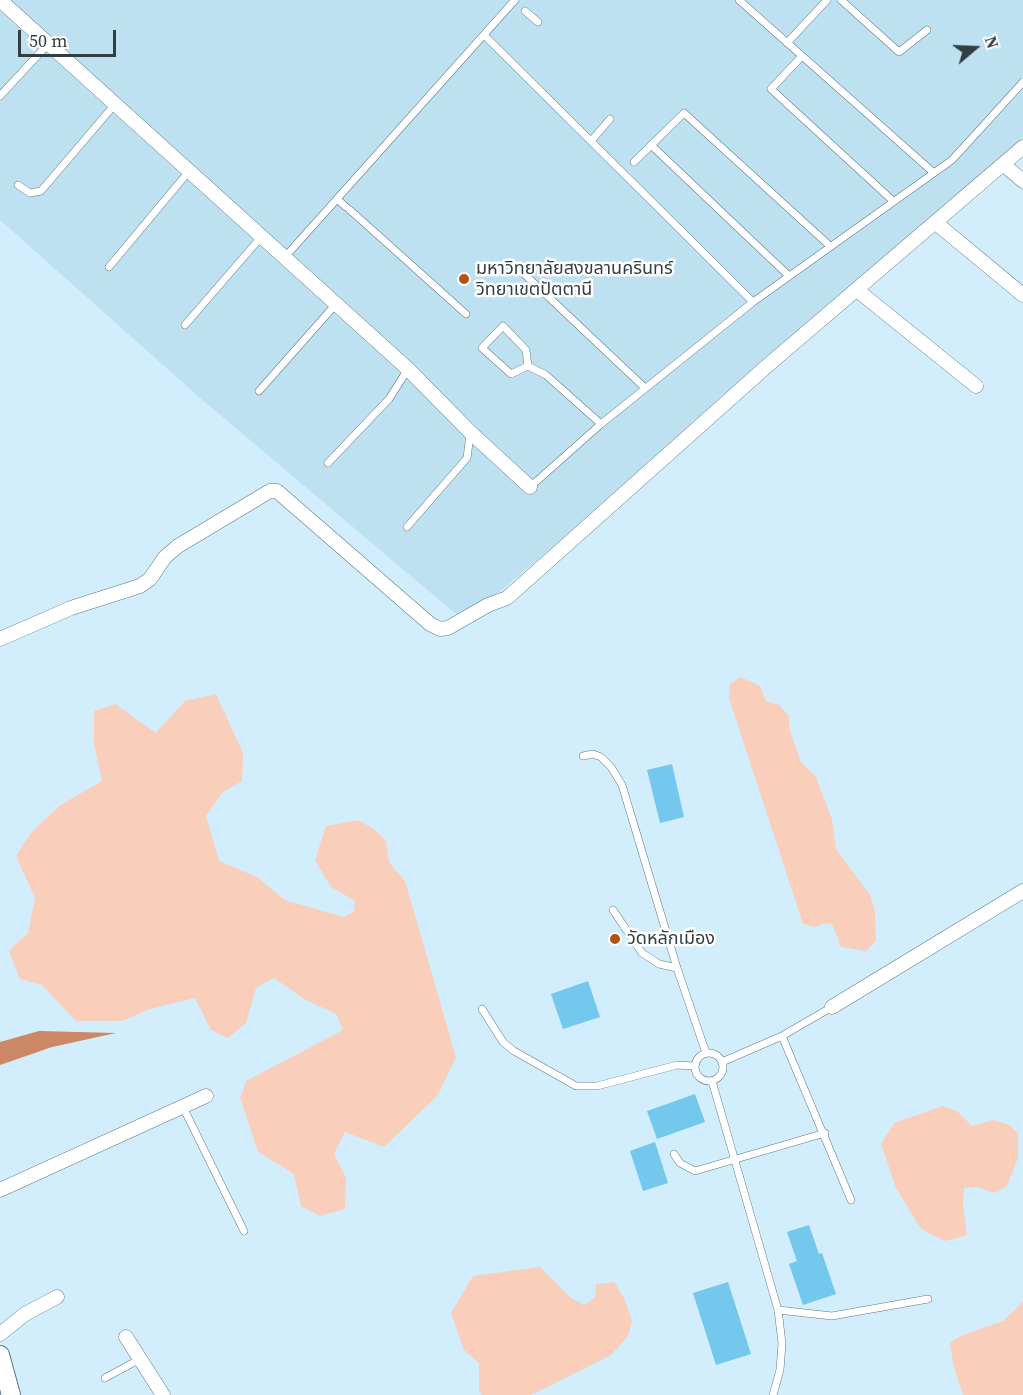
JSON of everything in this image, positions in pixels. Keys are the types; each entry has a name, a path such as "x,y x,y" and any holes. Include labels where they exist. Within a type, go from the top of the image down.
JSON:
{"street":[{"path":"0,0 408,369 470,432 530,486"},
{"path":"0,639 71,608 140,586 150,579 165,557 178,546 270,491 277,491 430,624 440,629 448,628 488,605 507,598 1023,147"},
{"path":"1004,165 1023,182"},
{"path":"936,223 1023,295"},
{"path":"857,290 976,386"},
{"path":"832,1007 1023,891"},
{"path":"0,1190 206,1096"},
{"path":"0,1334 25,1314 57,1297"},
{"path":"126,1338 163,1395"},
{"path":"0,1359 11,1395"}],"lane":[{"path":"739,0 934,173"},
{"path":"787,43 827,0"},
{"path":"841,0 899,52 927,30"},
{"path":"285,257 516,2"},
{"path":"525,11 538,22"},
{"path":"484,35 753,302"},
{"path":"0,96 49,43"},
{"path":"802,56 771,89 892,200"},
{"path":"530,486 601,424 753,302 892,200 952,160 1023,82"},
{"path":"18,185 30,193 41,191 116,103"},
{"path":"634,162 684,113 830,246"},
{"path":"591,141 610,119"},
{"path":"651,145 789,276"},
{"path":"109,267 190,170"},
{"path":"337,199 466,314"},
{"path":"185,325 262,236"},
{"path":"521,271 645,388"},
{"path":"259,391 336,304"},
{"path":"503,326 526,350 528,366 511,374 482,348 503,326"},
{"path":"528,366 546,375 601,424"},
{"path":"328,463 389,399 408,369"},
{"path":"407,527 467,458 470,432"},
{"path":"583,756 593,754 601,757 611,767 622,785 677,968 706,1053"},
{"path":"613,910 642,953 659,964 677,968"},
{"path":"722,1062 782,1036 832,1007"},
{"path":"482,1009 503,1042 514,1051 576,1086 597,1086 676,1065 694,1066"},
{"path":"782,1036 825,1133 851,1200"},
{"path":"706,1053 716,1054 722,1062 721,1075 712,1081 700,1079 694,1066 698,1057 706,1053"},
{"path":"712,1081 778,1310 782,1343 780,1370 772,1395"},
{"path":"183,1107 244,1231"},
{"path":"674,1154 680,1163 695,1171 825,1133"},
{"path":"778,1310 832,1316 928,1299"},
{"path":"105,1378 140,1359"}],"shaded area":[{"name":"มหาวิทยาลัยสงขลานครินทร์ วิทยาเขตปัตตานี","path":"0,0 1023,0 1023,137 943,213 788,339 561,540 498,593 457,615 199,397 0,220"},
{"path":"741,677 760,686 766,701 779,705 789,716 789,728 801,762 816,777 832,819 836,849 870,895 875,911 876,941 866,951 841,947 832,924 824,923 816,927 803,924 729,698 730,684"},
{"path":"216,694 243,753 242,781 222,793 206,816 219,861 257,877 285,900 344,917 354,911 355,901 331,887 315,860 326,826 358,820 374,829 386,841 389,862 405,881 456,1057 438,1095 384,1147 345,1132 334,1154 346,1178 345,1209 320,1216 301,1206 294,1174 258,1152 240,1098 246,1081 343,1030 336,1014 304,999 274,978 256,988 246,1023 228,1038 211,1030 195,998 150,1009 122,1021 76,1021 42,985 20,979 9,951 28,933 35,898 16,856 30,834 59,806 102,781 94,744 94,711 115,704 156,733 185,701"},
{"path":"39,1031 116,1033 52,1047 0,1065 0,1042"},
{"path":"943,1106 957,1111 972,1126 993,1120 1010,1125 1018,1134 1018,1158 1007,1186 995,1193 977,1187 964,1188 963,1205 967,1235 945,1241 921,1229 896,1188 881,1144 894,1123"},
{"path":"540,1267 571,1298 585,1305 595,1297 596,1284 614,1282 624,1298 632,1321 628,1336 611,1355 531,1395 482,1395 479,1391 479,1363 464,1350 451,1313 473,1276"},
{"path":"1023,1302 1023,1395 963,1395 953,1364 950,1343 960,1336 1003,1321"}],"building":[{"path":"672,764 684,817 660,823 647,770"},
{"path":"588,981 600,1017 563,1029 551,994"},
{"path":"695,1094 705,1122 657,1139 647,1111"},
{"path":"655,1142 668,1183 643,1191 630,1151"},
{"path":"809,1225 819,1254 822,1253 836,1294 803,1305 789,1264 797,1261 787,1232"},
{"path":"728,1282 751,1354 716,1365 693,1293"}],"place":[{"name":"มหาวิทยาลัยสงขลานครินทร์ วิทยาเขตปัตตานี","path":"464,279"},
{"name":"วัดหลักเมือง","path":"615,939"}]}
